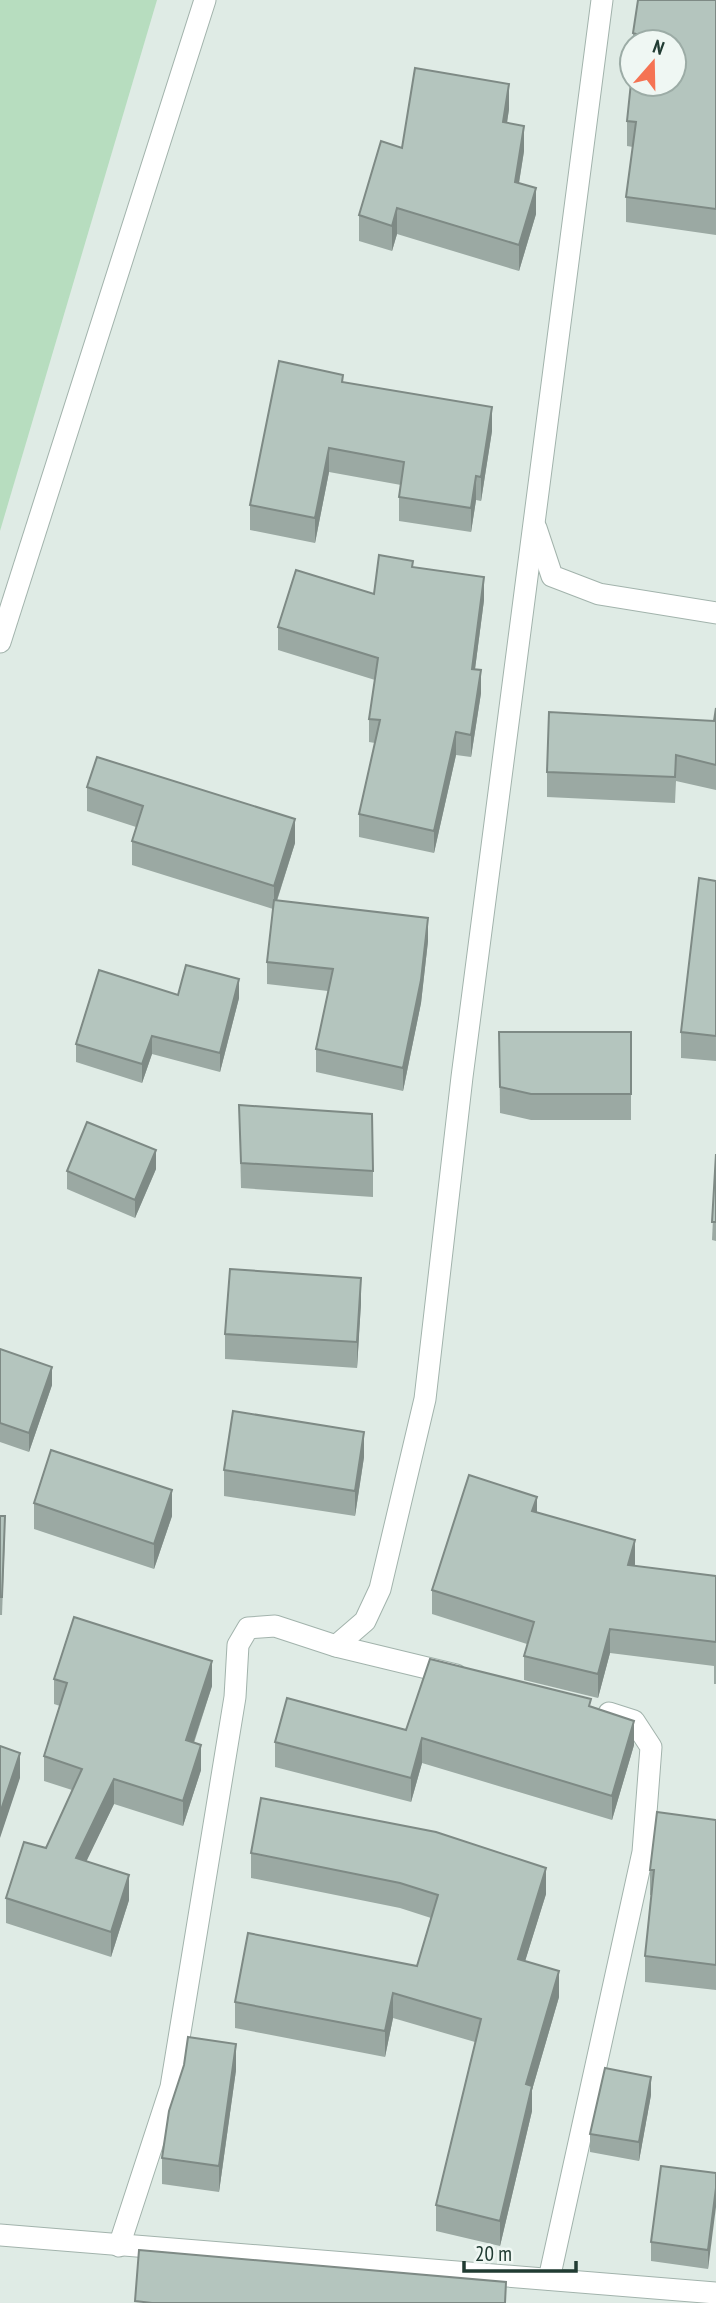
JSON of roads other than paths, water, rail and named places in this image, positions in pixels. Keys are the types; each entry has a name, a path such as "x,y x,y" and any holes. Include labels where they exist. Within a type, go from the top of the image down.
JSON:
{"street":[{"path":"0,642 205,0"},
{"path":"336,1646 365,1621 380,1588 425,1399 462,1077 602,0"},
{"path":"534,523 552,576 599,594 716,613"},
{"path":"119,2246 171,2087 235,1698 239,1645 248,1628 275,1626 336,1646 482,1682"},
{"path":"549,2279 643,1852 651,1747 634,1721 588,1708"},
{"path":"0,2235 716,2293"}]}
